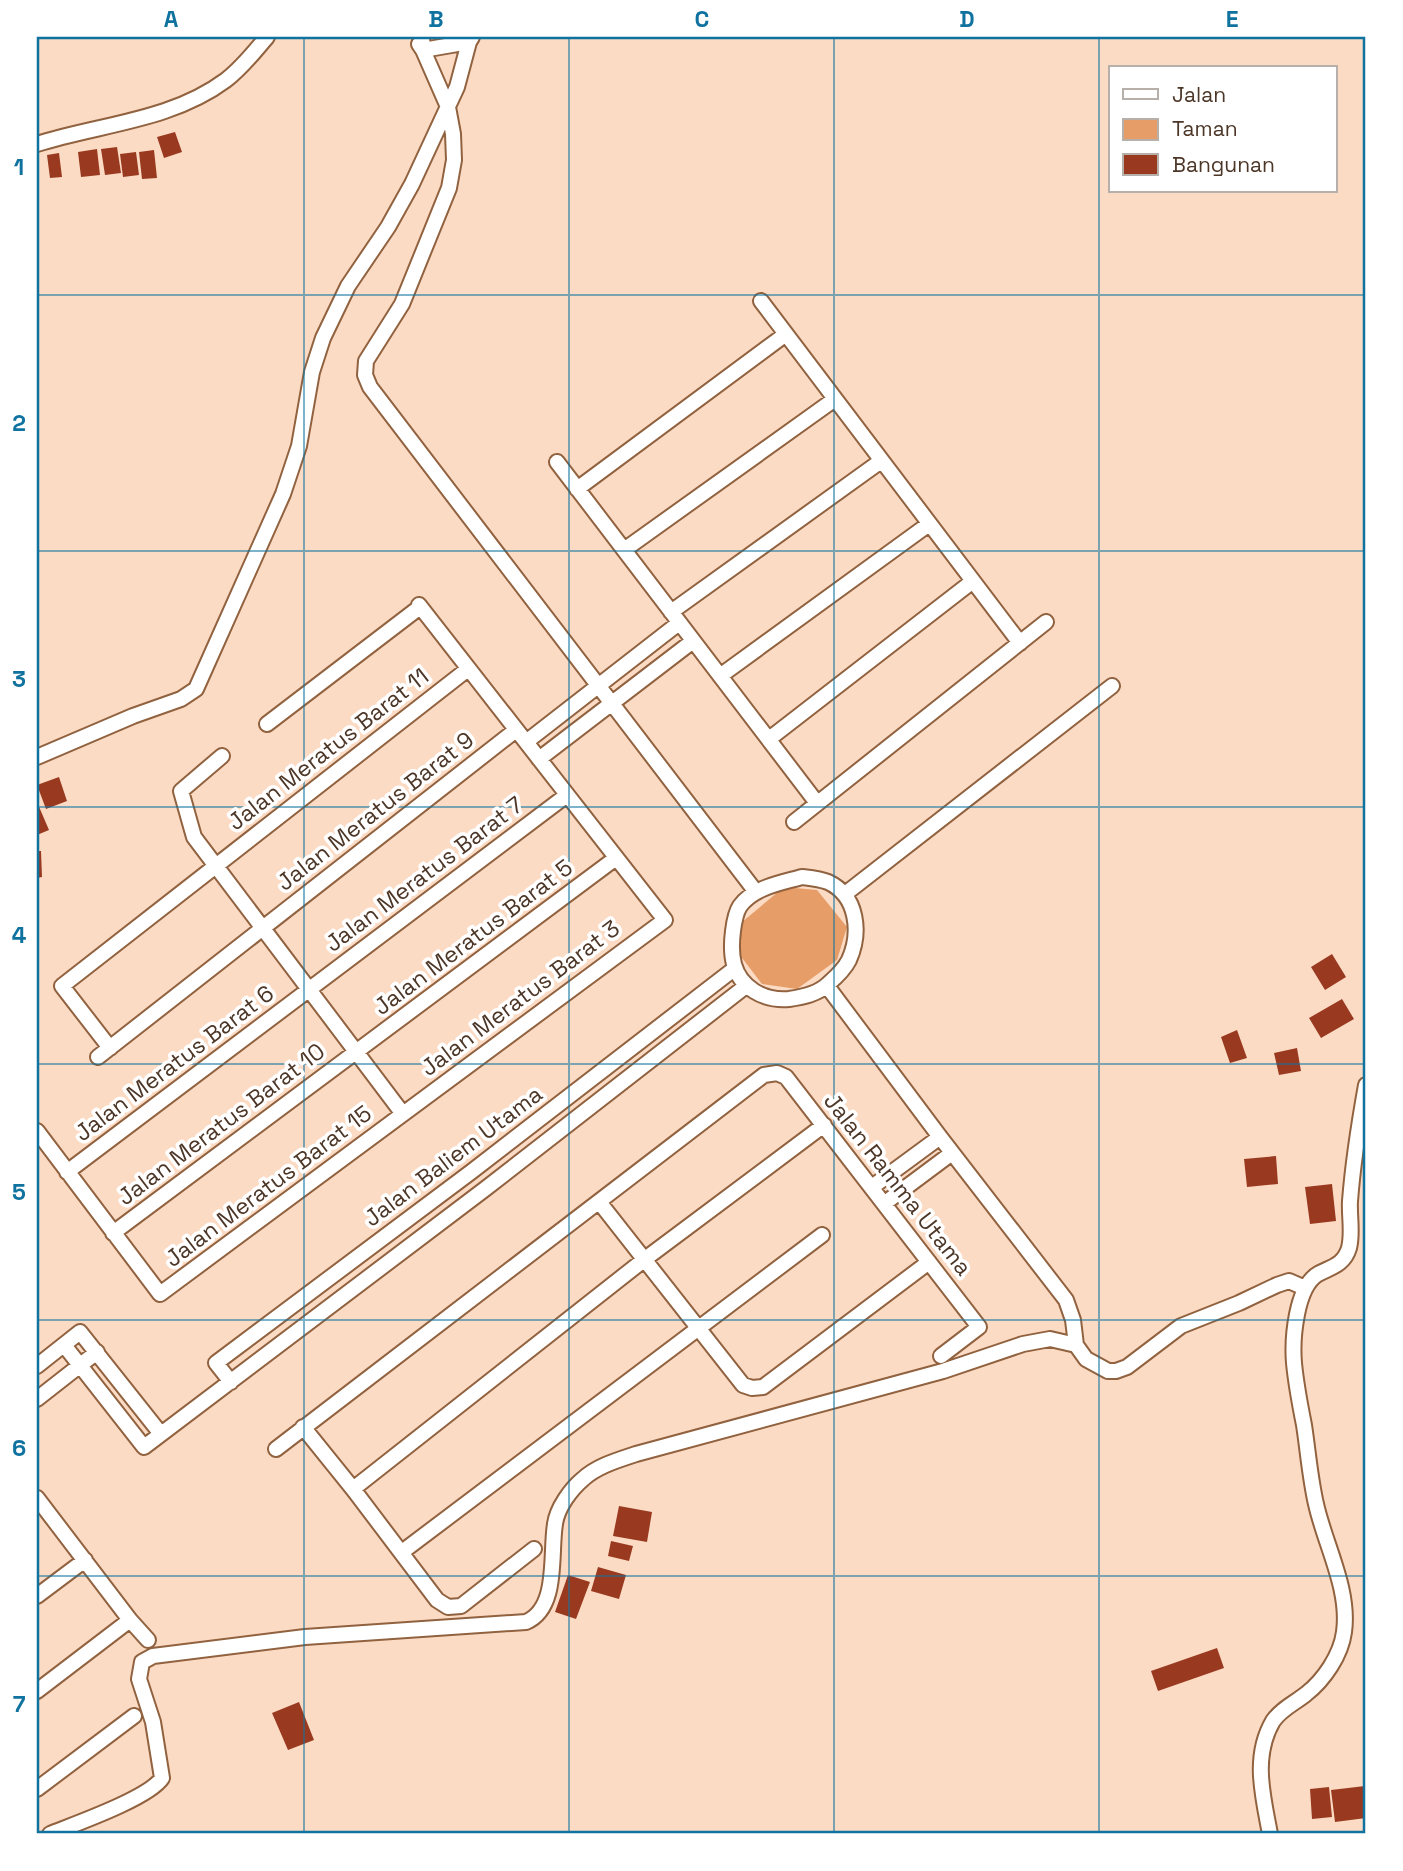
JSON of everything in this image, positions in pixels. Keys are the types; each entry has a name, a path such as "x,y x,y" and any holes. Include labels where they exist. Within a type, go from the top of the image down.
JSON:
{"street":[{"path":"37,144 181,106 226,80 267,37"},
{"path":"415,37 423,44 448,107 454,160 449,188 402,304 366,361 365,375 370,387 756,892"},
{"path":"37,757 132,716 181,699 196,689 283,494 299,446 312,372 334,313 348,286 400,206 461,77 470,39 423,44"},
{"path":"761,301 1020,643"},
{"path":"577,489 786,334"},
{"path":"624,550 835,399"},
{"path":"526,742 598,685 675,617 881,461"},
{"path":"557,462 817,803"},
{"path":"720,676 929,524"},
{"path":"769,739 973,581"},
{"path":"267,724 419,606 617,858"},
{"path":"793,822 1046,622"},
{"path":"539,759 693,640"},
{"name":"Jalan Meratus Barat 11","path":"104,1053 62,986 468,669"},
{"path":"845,894 1112,686"},
{"name":"Jalan Meratus Barat 9","path":"104,1053 516,730"},
{"path":"222,756 181,792 194,837 403,1114"},
{"name":"Jalan Meratus Barat 7","path":"309,989 567,795"},
{"name":"Jalan Meratus Barat 3","path":"403,1114 665,920 617,858"},
{"name":"Jalan Meratus Barat 5","path":"356,1052 617,858"},
{"path":"802,877 827,882 845,894 855,912 856,937 848,962 827,986 807,996 785,999 764,998 746,986 734,969 730,949 739,906 756,892 802,877"},
{"name":"Jalan Baliem Utama","path":"231,1382 216,1363 460,1181 734,969"},
{"name":"Jalan Baliem Utama","path":"80,1366 144,1447 485,1189 746,986"},
{"path":"827,986 1066,1300 1073,1320 1076,1345 1086,1359 1108,1371 1116,1371 1127,1367 1181,1326 1239,1303 1277,1284 1289,1282 1305,1288"},
{"name":"Jalan Meratus Barat 6","path":"67,1172 309,989"},
{"name":"Jalan Meratus Barat 10","path":"113,1233 356,1052"},
{"name":"Jalan Ramma Utama","path":"600,1203 764,1075 777,1073 786,1077 979,1327 941,1356"},
{"path":"1270,1834 1259,1775 1268,1734 1274,1720 1317,1685 1338,1653 1344,1635 1345,1618 1338,1579 1316,1505 1294,1362 1294,1335 1305,1288 1317,1274 1332,1269 1349,1250 1350,1204 1366,1085"},
{"name":"Jalan Meratus Barat 15","path":"113,1233 160,1294 403,1114"},
{"path":"353,1489 645,1259 824,1125"},
{"path":"37,1131 113,1233"},
{"path":"872,1187 940,1137"},
{"path":"885,1203 952,1153"},
{"path":"276,1449 600,1203 743,1385 752,1388 763,1387 929,1262"},
{"path":"402,1552 822,1235"},
{"path":"37,1366 80,1332 161,1434"},
{"path":"50,1834 141,1795 162,1778 153,1722 139,1679 142,1661 153,1656 306,1637 526,1622 537,1617 546,1603 555,1524 559,1511 584,1478 606,1465 636,1454 943,1371 1023,1344 1050,1339 1076,1345"},
{"path":"64,1345 80,1366"},
{"path":"37,1399 97,1352"},
{"path":"303,1427 437,1600 448,1607 461,1606 534,1549"},
{"path":"37,1499 148,1640"},
{"path":"37,1596 85,1560"},
{"path":"37,1691 130,1620"},
{"path":"37,1789 134,1716"}],"green space":[{"path":"784,887 817,890 847,927 837,960 797,989 762,984 739,954 742,922"}],"building":[{"path":"175,132 182,152 164,158 157,137"},
{"path":"117,147 121,173 105,175 101,149"},
{"path":"97,149 100,175 81,177 78,152"},
{"path":"154,150 157,178 142,179 139,152"},
{"path":"136,152 139,175 123,177 120,154"},
{"path":"59,153 62,177 50,178 47,155"},
{"path":"59,777 67,801 46,809 37,785"},
{"path":"37,802 49,830 37,835"},
{"path":"37,851 41,851 42,877 37,878"},
{"path":"1332,954 1346,977 1325,990 1311,967"},
{"path":"1342,999 1354,1019 1321,1038 1309,1018"},
{"path":"1237,1030 1247,1058 1230,1063 1221,1037"},
{"path":"1297,1048 1301,1071 1279,1075 1274,1053"},
{"path":"1276,1156 1278,1184 1247,1187 1244,1159"},
{"path":"1332,1184 1336,1221 1310,1224 1305,1187"},
{"path":"619,1506 652,1512 647,1542 613,1536"},
{"path":"611,1541 633,1546 629,1561 608,1556"},
{"path":"598,1567 626,1575 619,1599 591,1591"},
{"path":"568,1575 590,1582 576,1619 555,1612"},
{"path":"1217,1648 1224,1668 1158,1691 1151,1671"},
{"path":"299,1702 314,1740 288,1750 272,1713"},
{"path":"1365,1786 1366,1818 1335,1822 1331,1790"},
{"path":"1329,1787 1332,1817 1312,1819 1310,1789"}]}
